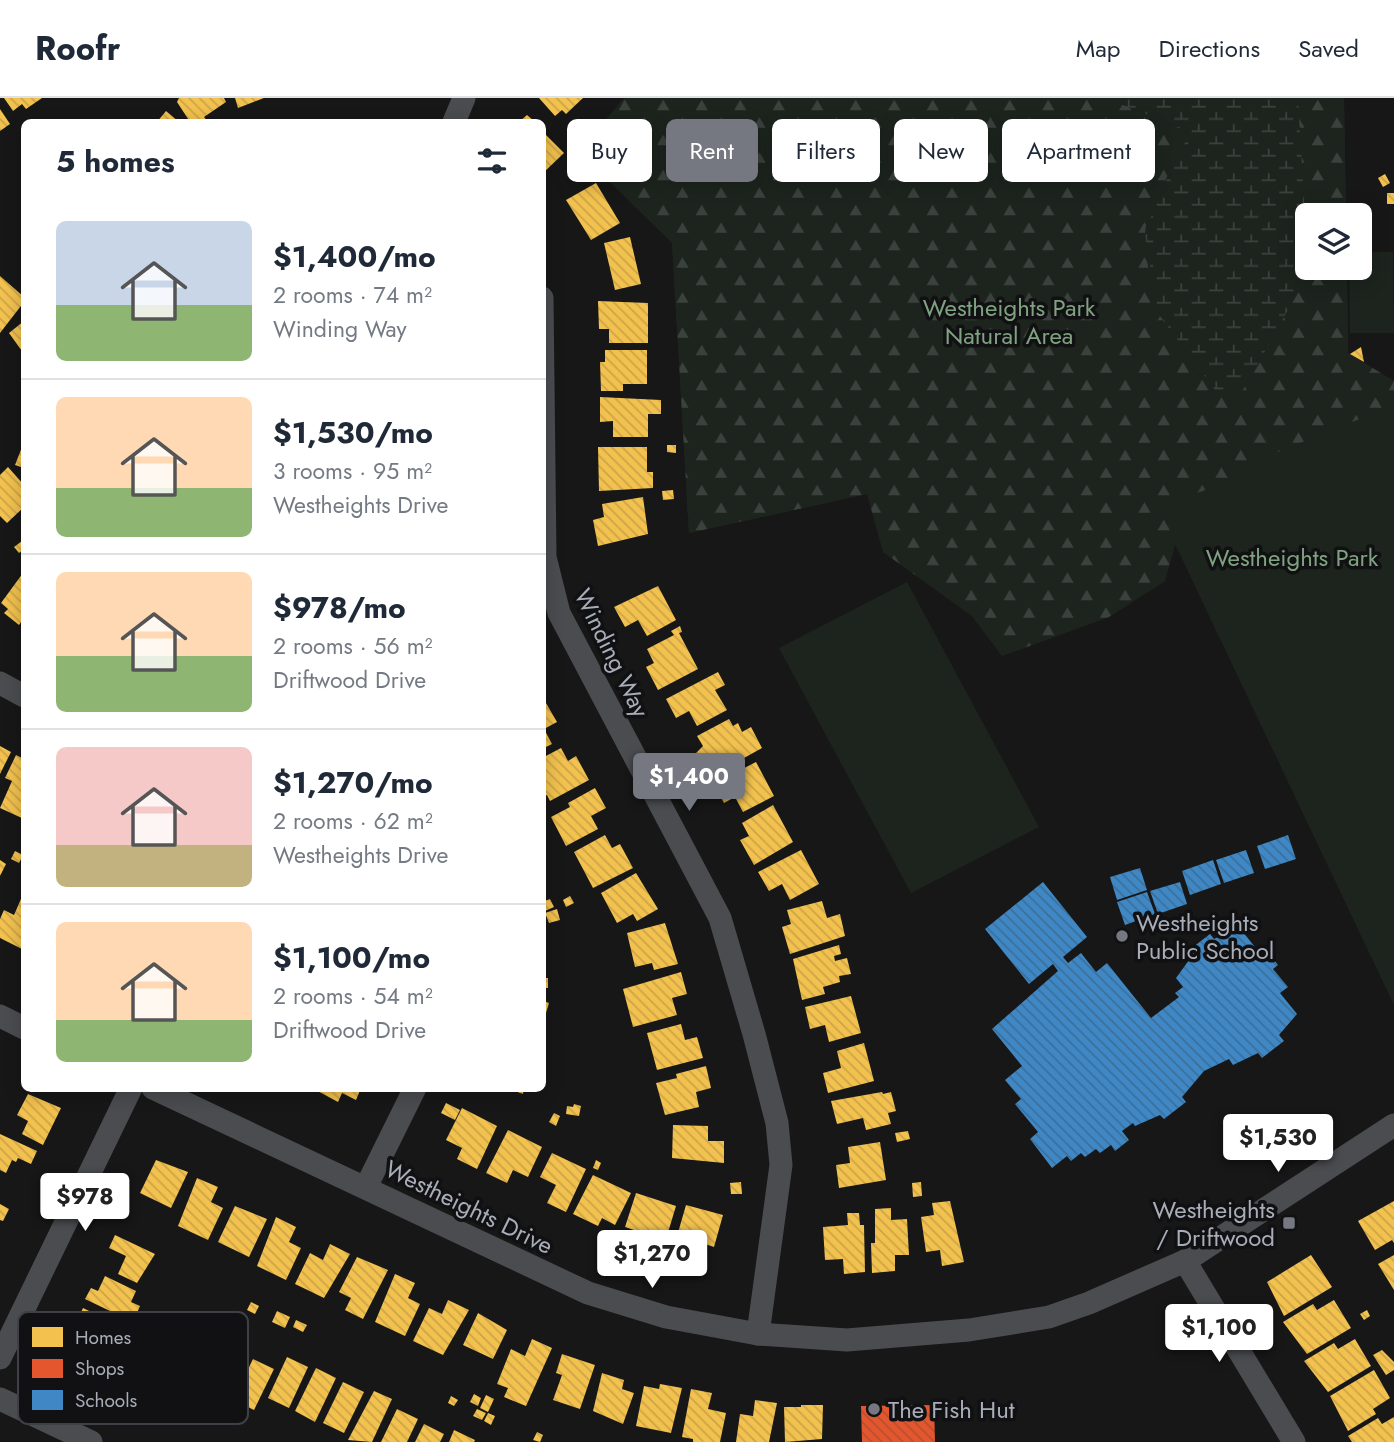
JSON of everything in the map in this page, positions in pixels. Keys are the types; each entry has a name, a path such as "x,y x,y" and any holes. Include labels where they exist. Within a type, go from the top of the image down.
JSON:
{"street":[{"path":"455,119 464,98"},
{"name":"Winding Way","path":"546,562 559,613 720,918 778,1123 781,1165 758,1334"},
{"path":"0,683 21,694"},
{"path":"0,1016 21,1026"},
{"path":"22,1312 129,1092"},
{"name":"Westheights Drive","path":"162,1092 588,1293 666,1317 758,1334 847,1340 931,1335 1009,1324 1049,1317 1088,1303 1185,1261 1394,1125"},
{"path":"366,1187 413,1092"},
{"path":"1185,1261 1294,1442"},
{"path":"0,1358 18,1321"},
{"path":"0,1399 18,1408"},
{"path":"53,1424 91,1442"}],"green space":[{"name":"Westheights Park Natural Area","path":"624,98 1105,98 1187,130 1156,198 1145,236 1157,312 1297,98 1344,98 1346,203 1295,203 1295,280 1347,280 1348,353 1394,381 1394,405 1263,458 1250,475 1176,500 1177,538 1165,581 1109,617 1002,656 972,616 883,552 867,494 689,533 672,243 610,182 652,182 652,119 606,119"},
{"path":"1105,98 1298,98 1304,203 1295,203 1296,280 1293,301 1243,390 1220,397 1157,312 1145,234 1159,193 1184,147 1187,130"},
{"name":"Westheights Park Natural Area","path":"1344,98 1346,203 1295,203 1295,280 1347,280 1348,354 1394,381 1394,1005 1155,502 867,494 689,533 672,243 955,182 988,182 988,175 1002,172 1002,182 1155,182 1155,139"},
{"path":"1372,252 1393,252 1394,333 1350,333 1349,280 1372,280"},
{"path":"907,582 1039,827 911,893 779,648"}],"building: Homes":[{"path":"4,98 42,98 26,109 22,104 13,111"},
{"path":"179,98 224,98 226,102 204,117 206,119 188,119 177,102"},
{"path":"235,98 264,98 238,108"},
{"path":"539,98 583,98 566,114 562,110 555,116"},
{"path":"0,109 10,124 0,131"},
{"path":"166,111 175,119 159,119"},
{"path":"546,135 564,153 546,170"},
{"path":"1385,174 1390,183 1383,187 1378,178"},
{"path":"596,183 620,223 591,240 566,200"},
{"path":"1387,193 1394,193 1394,204 1387,204"},
{"path":"630,237 641,284 615,290 604,243"},
{"path":"0,276 21,294 21,306 0,333"},
{"path":"598,301 648,303 648,343 609,343 609,329 599,329"},
{"path":"21,323 21,350 9,333"},
{"path":"1361,347 1364,362 1350,354"},
{"path":"605,350 647,350 647,384 623,384 623,391 601,391 600,362 605,362"},
{"path":"600,397 661,400 661,414 648,414 648,437 613,437 613,421 600,422"},
{"path":"667,445 676,445 676,453 667,452"},
{"path":"598,447 647,447 647,472 653,472 653,488 599,491"},
{"path":"21,450 21,467 15,465"},
{"path":"8,467 21,482 21,510 7,523 0,516 0,475"},
{"path":"673,490 674,499 663,500 662,491"},
{"path":"643,497 648,534 598,546 593,520 604,517 602,504"},
{"path":"21,542 19,553 14,547"},
{"path":"21,576 19,625 4,613 8,609 1,603"},
{"path":"658,586 676,620 647,636 638,620 625,627 614,607"},
{"path":"680,626 682,632 679,633 698,669 658,690 646,667 654,663 647,649 674,635 671,631"},
{"path":"718,672 725,685 715,690 727,710 697,726 689,711 676,718 666,699"},
{"path":"546,703 557,722 546,728"},
{"path":"729,719 733,726 738,723 742,732 751,727 762,748 710,777 696,753 703,746 697,736"},
{"path":"546,733 552,744 546,747"},
{"path":"0,746 11,752 0,774"},
{"path":"561,748 568,761 576,756 589,780 550,801 546,795 546,756"},
{"path":"16,755 21,758 21,818 0,808 12,781 5,778"},
{"path":"756,762 774,796 743,812 735,797 724,803 713,784"},
{"path":"595,788 606,808 591,816 598,829 566,846 551,817 570,807 568,803"},
{"path":"773,805 793,842 754,865 740,840 749,836 742,823"},
{"path":"605,835 612,848 620,844 633,868 593,888 574,852"},
{"path":"801,850 819,884 790,900 782,884 769,891 758,872"},
{"path":"15,851 21,854 19,863 11,859"},
{"path":"0,860 6,864 0,876"},
{"path":"636,873 658,909 637,921 633,914 617,923 601,893"},
{"path":"570,896 574,903 566,907 563,900"},
{"path":"21,899 21,948 0,938 0,919 4,910 14,915"},
{"path":"550,899 554,907 546,911 546,900"},
{"path":"822,901 827,918 840,914 845,936 790,954 782,927 791,924 787,910"},
{"path":"557,909 560,920 549,923 546,913"},
{"path":"665,923 678,964 654,970 652,963 635,967 627,933"},
{"path":"839,945 841,954 834,956 835,961 847,958 851,974 839,976 840,982 823,987 825,994 802,1000 793,959"},
{"path":"681,972 687,994 672,998 677,1015 633,1027 623,989"},
{"path":"851,996 861,1033 829,1042 825,1025 810,1029 805,1007"},
{"path":"681,1024 685,1040 697,1037 703,1058 657,1070 647,1033"},
{"path":"864,1043 874,1081 828,1093 823,1073 841,1068 837,1051"},
{"path":"706,1066 711,1088 696,1092 699,1107 665,1115 656,1083"},
{"path":"319,1092 359,1092 356,1100 342,1093 338,1102"},
{"path":"891,1092 896,1111 888,1113 891,1124 866,1130 863,1118 837,1124 831,1101"},
{"path":"28,1094 61,1108 43,1145 22,1134 28,1121 17,1115"},
{"path":"446,1103 460,1110 455,1120 441,1113"},
{"path":"574,1104 581,1106 579,1116 566,1114 567,1106 573,1107"},
{"path":"462,1108 497,1126 477,1169 457,1159 462,1148 446,1140"},
{"path":"554,1113 560,1116 556,1126 549,1122"},
{"path":"673,1125 708,1126 708,1141 724,1141 724,1163 672,1158"},
{"path":"508,1130 542,1147 528,1177 513,1170 507,1183 486,1173"},
{"path":"908,1131 910,1139 897,1142 895,1133"},
{"path":"0,1134 37,1151 31,1164 18,1158 16,1162 12,1160 6,1173 0,1170"},
{"path":"880,1142 886,1180 839,1188 836,1165 850,1163 848,1147"},
{"path":"552,1153 586,1169 566,1212 547,1203 556,1185 540,1177"},
{"path":"156,1160 188,1172 171,1208 140,1193"},
{"path":"596,1160 601,1163 598,1170 593,1168"},
{"path":"593,1175 631,1193 615,1225 602,1218 598,1226 573,1214"},
{"path":"197,1178 218,1187 211,1202 223,1208 208,1240 178,1226"},
{"path":"741,1182 742,1194 731,1194 730,1183"},
{"path":"921,1182 922,1196 913,1197 912,1183"},
{"path":"636,1193 676,1206 663,1249 637,1241 640,1232 625,1227"},
{"path":"950,1201 964,1262 942,1266 940,1250 926,1252 921,1217 934,1215 932,1203"},
{"path":"1394,1201 1394,1243 1392,1240 1375,1250 1358,1221"},
{"path":"0,1204 9,1209 3,1221 0,1220"},
{"path":"686,1205 723,1215 714,1247 699,1242 695,1256 673,1250"},
{"path":"235,1206 267,1219 249,1257 218,1242"},
{"path":"891,1208 891,1220 907,1219 909,1255 895,1255 895,1271 872,1273 871,1243 875,1243 875,1209"},
{"path":"847,1213 859,1213 860,1225 864,1225 865,1272 844,1274 843,1259 825,1260 823,1227 848,1225"},
{"path":"276,1217 296,1227 289,1242 301,1248 286,1280 257,1266"},
{"path":"115,1235 155,1254 137,1283 118,1274 126,1256 109,1248"},
{"path":"330,1244 350,1254 324,1298 295,1284 310,1253 323,1260"},
{"path":"1311,1255 1332,1287 1284,1316 1267,1282"},
{"path":"1394,1255 1394,1290 1378,1264"},
{"path":"357,1257 388,1270 363,1319 345,1310 351,1298 339,1292"},
{"path":"395,1274 415,1283 408,1298 420,1304 405,1336 375,1322"},
{"path":"105,1276 136,1291 131,1302 140,1306 137,1312 112,1312 85,1299 91,1288 98,1291"},
{"path":"448,1300 469,1310 443,1355 413,1341 429,1308 442,1314"},
{"path":"1334,1300 1351,1328 1307,1354 1283,1322 1313,1304 1317,1310"},
{"path":"251,1302 259,1306 255,1314 247,1310"},
{"path":"1367,1310 1370,1316 1364,1320 1360,1314"},
{"path":"277,1311 290,1317 285,1328 272,1322"},
{"path":"478,1313 507,1330 493,1359 463,1345"},
{"path":"296,1320 307,1325 303,1332 293,1327"},
{"path":"532,1339 552,1348 526,1406 504,1397 508,1388 497,1384 511,1349 525,1356"},
{"path":"1355,1339 1371,1366 1328,1392 1304,1361 1334,1343 1338,1349"},
{"path":"1382,1350 1394,1362 1394,1370 1386,1375 1373,1355"},
{"path":"562,1354 595,1365 580,1409 553,1400 562,1375 556,1373"},
{"path":"287,1357 308,1367 289,1408 268,1398"},
{"path":"253,1359 274,1369 254,1410 248,1407 248,1369"},
{"path":"316,1368 336,1378 315,1422 295,1411"},
{"path":"1374,1370 1390,1398 1373,1409 1376,1414 1348,1431 1330,1396"},
{"path":"602,1373 624,1380 622,1389 634,1393 623,1424 593,1411"},
{"path":"343,1382 364,1392 344,1433 323,1423"},
{"path":"660,1384 682,1388 671,1433 636,1426 644,1386 659,1389"},
{"path":"691,1389 712,1393 708,1409 726,1413 720,1442 693,1442 693,1439 682,1437"},
{"path":"374,1391 392,1399 372,1442 348,1440"},
{"path":"474,1394 481,1398 478,1406 470,1402"},
{"path":"486,1395 494,1399 488,1412 480,1408"},
{"path":"451,1396 458,1400 454,1406 448,1403"},
{"path":"755,1400 777,1403 769,1442 736,1442 740,1414 753,1416"},
{"path":"823,1405 822,1439 785,1442 784,1407"},
{"path":"397,1409 418,1419 407,1442 381,1442"},
{"path":"477,1409 486,1413 482,1420 473,1416"},
{"path":"488,1413 495,1416 491,1425 484,1421"},
{"path":"1394,1417 1394,1442 1352,1442 1348,1436 1378,1418 1382,1424"},
{"path":"424,1424 444,1434 440,1442 415,1442"},
{"path":"454,1430 475,1440 474,1442 449,1442"},
{"path":"537,1432 543,1435 540,1442 533,1440"}],"building: Shops":[{"path":"934,1405 935,1442 862,1442 861,1406"}],"building: Schools":[{"path":"1288,835 1296,859 1265,869 1257,846"},
{"path":"1246,850 1254,873 1224,883 1216,860"},
{"path":"1213,860 1221,884 1190,895 1182,871"},
{"path":"1140,868 1147,890 1117,900 1110,877"},
{"path":"1043,882 1087,937 1063,957 1068,963 1081,953 1096,972 1107,963 1151,1018 1179,997 1175,993 1183,987 1176,978 1192,956 1188,951 1210,934 1214,939 1239,927 1262,956 1267,951 1278,965 1273,969 1288,987 1280,993 1297,1014 1279,1035 1284,1041 1262,1058 1258,1053 1233,1065 1229,1059 1204,1071 1182,1097 1186,1102 1164,1119 1160,1115 1135,1126 1133,1123 1122,1131 1129,1140 1115,1151 1111,1145 1100,1153 1096,1149 1085,1157 1081,1153 1071,1161 1067,1156 1052,1168 1030,1139 1038,1132 1015,1104 1021,1099 1005,1080 1022,1066 992,1029 1058,971 1053,964 1029,984 985,929"},
{"path":"1180,882 1187,904 1158,914 1150,891"},
{"path":"1147,892 1155,914 1125,925 1117,902"}],"place":[{"name":"Westheights Public School","path":"1122,936"},
{"name":"Westheights / Driftwood","path":"1289,1223"},
{"name":"The Fish Hut","path":"874,1409"}],"park label":[{"name":"Westheights Park","path":"1292,557"}]}
